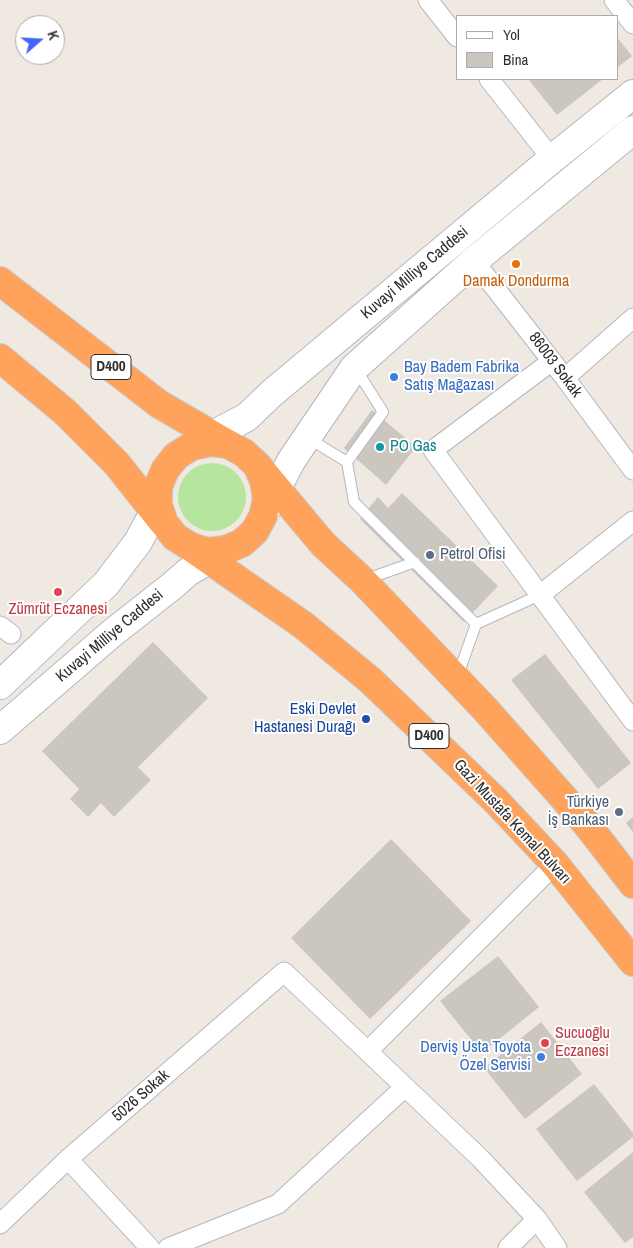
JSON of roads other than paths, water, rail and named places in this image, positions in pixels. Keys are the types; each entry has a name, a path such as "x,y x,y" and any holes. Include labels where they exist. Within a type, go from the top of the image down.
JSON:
{"highway":[{"name":"D400","path":"0,281 211,442"},
{"path":"0,358 65,412 117,464 159,513 175,537 208,552 242,543 255,531 263,516 267,499 264,481 257,465"},
{"path":"159,513 158,487 165,470 176,456 211,442 244,453 257,465 323,544 362,580 457,678 585,822 633,884"},
{"name":"Gazi Mustafa Kemal Bulvarı","path":"208,552 303,625 370,680 496,801 555,864 633,962"}],"main road":[{"name":"Kuvayi Milliye Caddesi","path":"211,442 247,417 272,393 552,159 633,94"},
{"name":"Kuvayi Milliye Caddesi","path":"263,516 291,461 354,368 474,261 633,130"},
{"path":"0,684 106,584 159,513"},
{"name":"Kuvayi Milliye Caddesi","path":"0,730 111,634 172,586 208,552"}],"street":[{"path":"428,0 456,36"},
{"path":"614,0 633,24"},
{"path":"490,80 552,159"},
{"name":"86003 Sokak","path":"474,261 552,360 633,470"},
{"path":"565,378 633,318"},
{"path":"552,360 433,450 633,721"},
{"path":"540,595 633,521"},
{"path":"555,864 368,1051 480,1158 537,1220 558,1248"},
{"name":"5026 Sokak","path":"0,1224 68,1159 284,972 368,1051"},
{"path":"168,1248 278,1204 405,1086"},
{"path":"68,1159 150,1248"},
{"path":"508,1248 537,1220"}],"lane":[{"path":"354,368 384,412 347,462 354,502 476,624"},
{"path":"307,437 347,462"},
{"path":"362,580 414,562"},
{"path":"457,678 476,624 540,595"}],"place":[{"name":"Damak Dondurma","path":"516,264"},
{"name":"Bay Badem Fabrika Satış Mağazası","path":"394,377"},
{"name":"PO Gas","path":"380,447"},
{"name":"Petrol Ofisi","path":"430,555"},
{"name":"Zümrüt Eczanesi","path":"58,592"},
{"name":"Eski Devlet Hastanesi Durağı","path":"366,719"},
{"name":"Türkiye İş Bankası","path":"619,812"},
{"name":"Sucuoğlu Eczanesi","path":"545,1043"},
{"name":"Derviş Usta Toyota Özel Servisi","path":"541,1057"}]}
